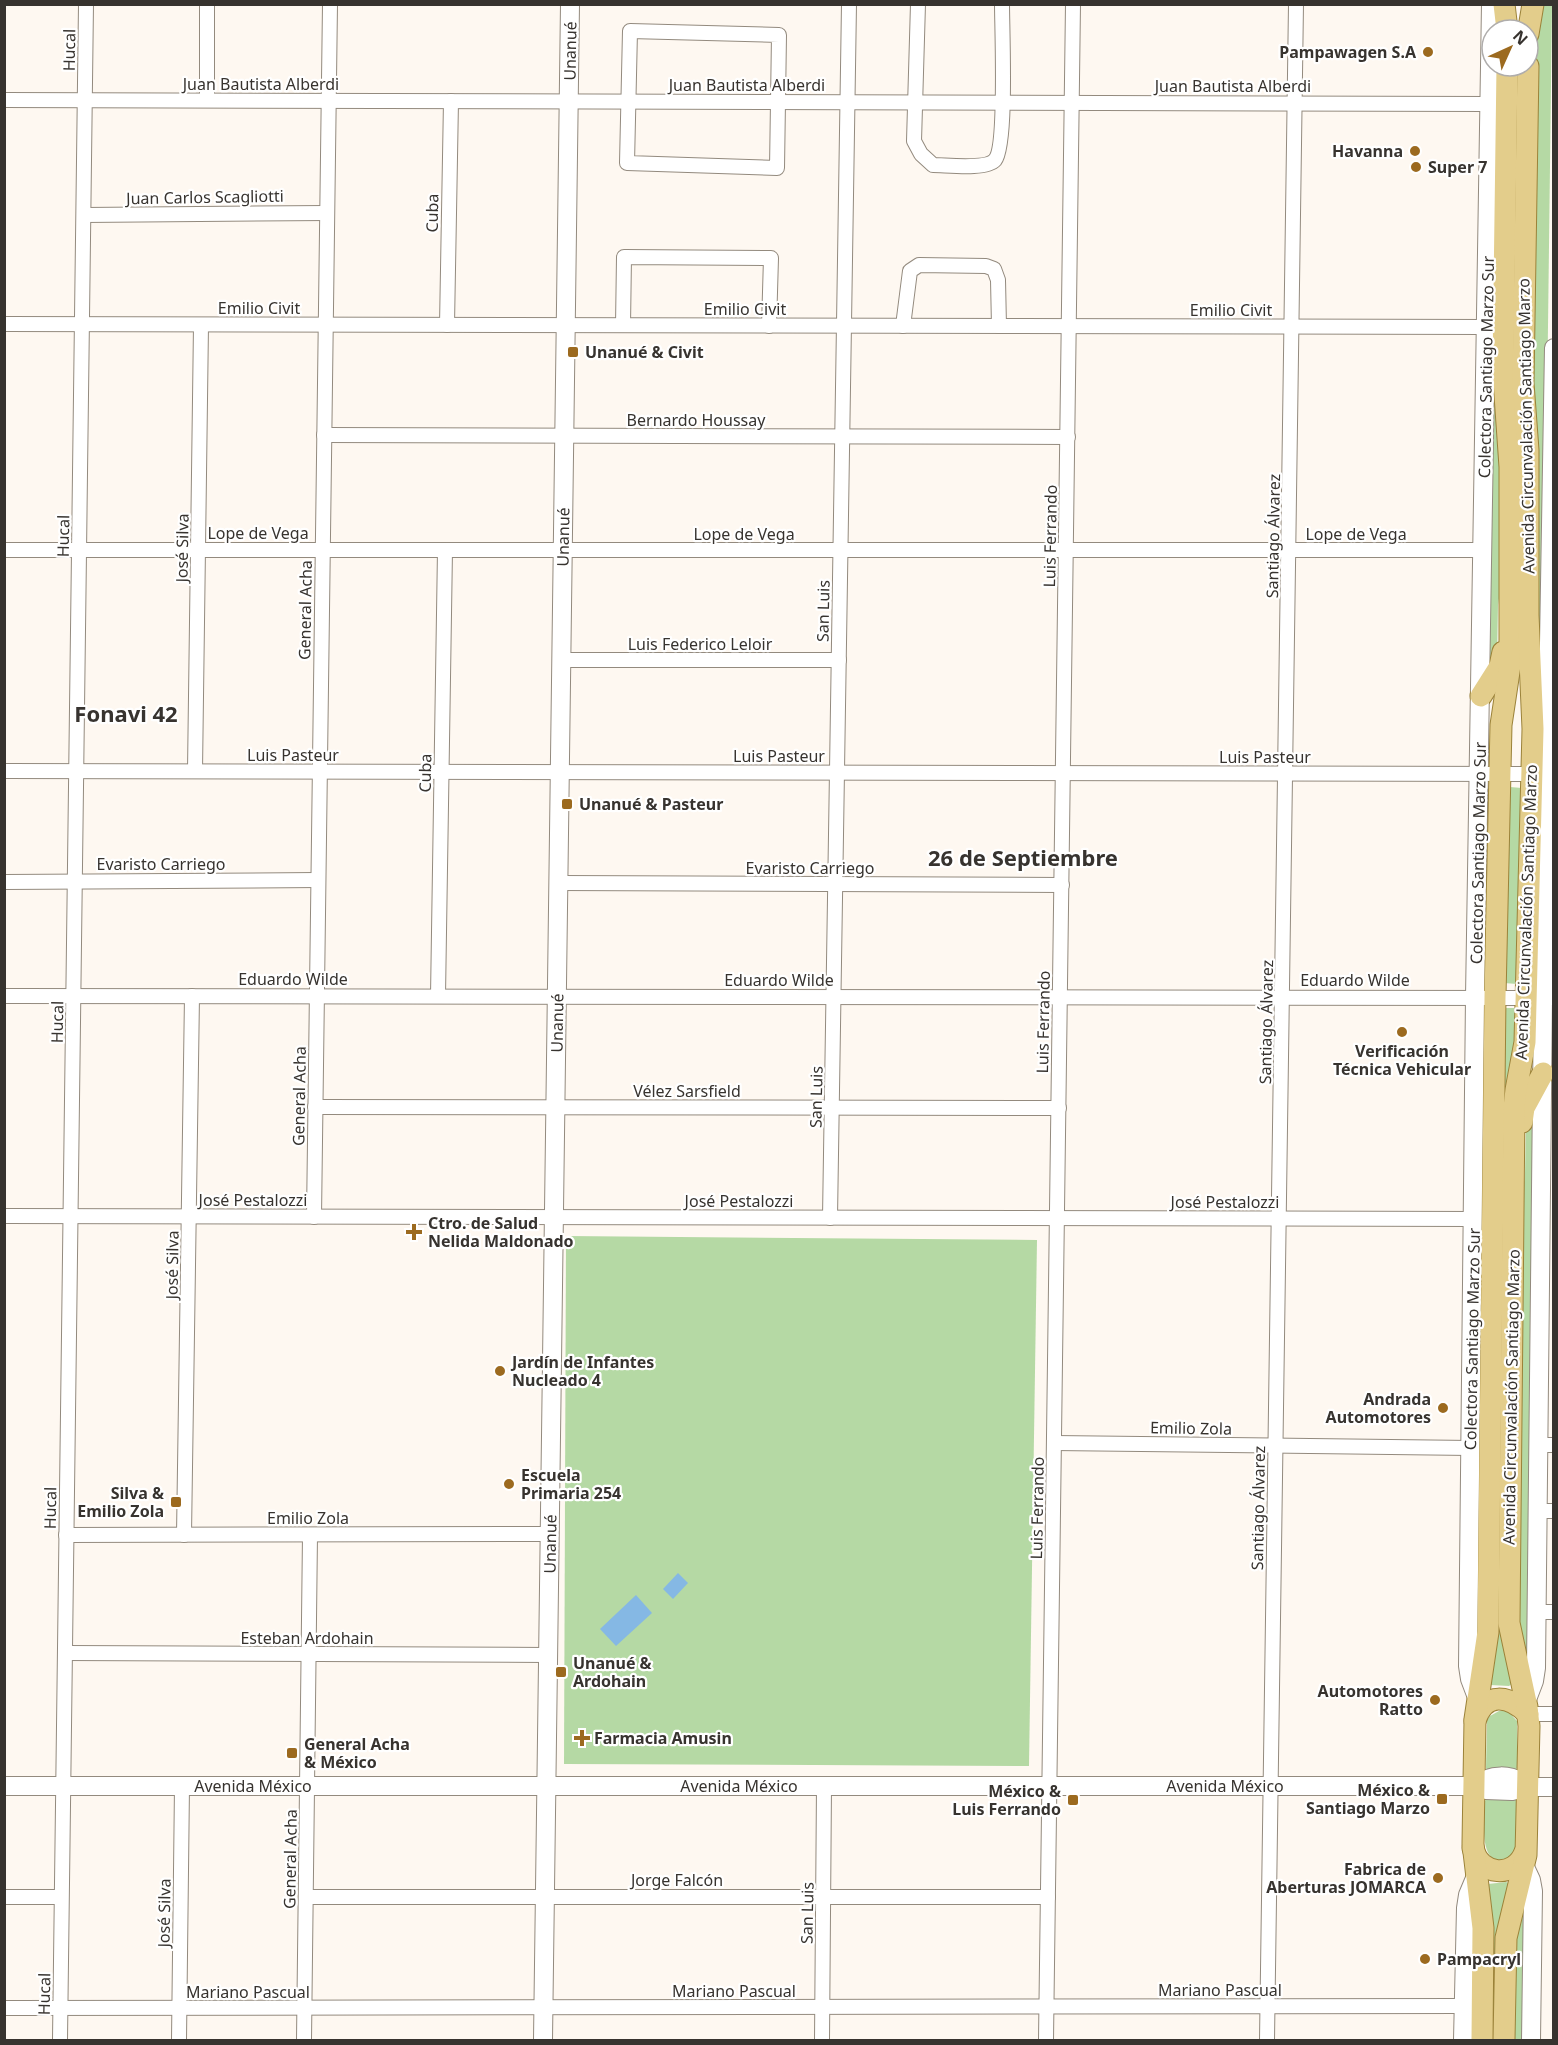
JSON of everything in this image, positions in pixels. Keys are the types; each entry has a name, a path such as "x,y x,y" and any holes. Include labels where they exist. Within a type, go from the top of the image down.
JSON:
{"main road":[{"name":"Avenida Circunvalación Santiago Marzo","path":"1482,2040 1483,1928 1473,1844 1475,1725 1488,1632 1485,997 1490,774 1501,725 1510,665 1510,459 1503,366 1507,78"},
{"name":"Avenida Circunvalación Santiago Marzo","path":"1504,2040 1506,1938 1525,1855 1528,1787 1527,1708 1509,1623 1515,1102 1525,1042 1541,998 1544,774 1533,720 1528,615 1528,450 1523,383 1528,78"},
{"path":"1481,696 1503,659 1504,606 1510,565"},
{"path":"1513,1227 1521,1176 1524,1108 1543,1073"},
{"path":"1475,1725 1481,1708 1498,1699 1511,1701 1527,1708"},
{"path":"1473,1844 1479,1862 1486,1868 1499,1872 1513,1868 1525,1855"}],"street":[{"name":"Hucal","path":"60,2040 86,4"},
{"path":"207,4 207,100"},
{"name":"General Acha","path":"314,1217 330,4"},
{"name":"Unanué","path":"543,2040 570,4"},
{"name":"San Luis","path":"830,1218 849,4"},
{"path":"918,4 915,141 921,154 933,165 985,166 995,160 999,152 1004,103 1002,4"},
{"name":"Luis Ferrando","path":"1046,2040 1073,4"},
{"name":"Santiago Álvarez","path":"1267,2040 1296,4"},
{"name":"Colectora Santiago Marzo Sur","path":"1490,774 1481,696 1491,4"},
{"path":"630,31 779,35 778,102 777,168 627,163 630,31"},
{"name":"Juan Bautista Alberdi","path":"4,100 1489,104"},
{"name":"Cuba","path":"447,325 451,101"},
{"name":"Juan Carlos Scagliotti","path":"84,215 327,213"},
{"path":"623,325 624,257 658,257 771,258 769,326"},
{"path":"903,326 910,271 919,265 986,266 994,269 998,280 999,326"},
{"name":"Emilio Civit","path":"4,324 1486,327"},
{"name":"José Silva","path":"195,771 201,325"},
{"path":"1544,774 1552,553 1554,348"},
{"name":"Bernardo Houssay","path":"324,435 1068,437"},
{"name":"Lope de Vega","path":"4,550 1483,550"},
{"name":"Cuba","path":"438,996 445,550"},
{"name":"Luis Federico Leloir","path":"562,660 839,660"},
{"name":"Luis Pasteur","path":"4,771 1544,774"},
{"name":"Evaristo Carriego","path":"4,882 318,880"},
{"name":"Evaristo Carriego","path":"559,883 1062,885"},
{"name":"Eduardo Wilde","path":"4,996 1541,998"},
{"name":"José Silva","path":"184,1535 192,996"},
{"name":"Colectora Santiago Marzo Sur","path":"1478,1700 1468,1666 1474,1219 1485,997"},
{"path":"1541,998 1548,1222 1545,1612 1535,1677 1527,1708 1554,1714"},
{"name":"Vélez Sarsfield","path":"315,1107 1059,1108"},
{"name":"José Pestalozzi","path":"4,1216 1474,1219"},
{"name":"Emilio Zola","path":"1054,1443 1471,1448"},
{"name":"Emilio Zola","path":"66,1535 550,1534"},
{"name":"General Acha","path":"304,2040 310,1535"},
{"name":"Esteban Ardohain","path":"65,1653 548,1655"},
{"name":"Avenida México","path":"4,1786 1474,1786 1490,1777 1515,1778 1528,1787 1554,1787"},
{"name":"José Silva","path":"179,2040 182,1786"},
{"name":"San Luis","path":"822,2040 824,1786"},
{"path":"1525,1855 1533,1891 1531,2040"},
{"path":"1463,2040 1466,1908 1468,1895 1476,1876"},
{"path":"4,1897 62,1897"},
{"name":"Jorge Falcón","path":"306,1897 1048,1897"},
{"name":"Mariano Pascual","path":"4,2008 1464,2006"}],"green space":[{"path":"1540,5 1552,5 1543,728 1530,397 1534,78 1540,78 1540,18 1537,18"},
{"path":"1494,78 1504,564 1498,605 1497,658 1489,675"},
{"path":"1510,787 1522,788 1517,984 1504,983"},
{"path":"1503,1008 1516,1008 1513,1683 1509,1686 1490,1685"},
{"path":"1536,1094 1531,1673 1519,1641 1519,1228 1525,1173 1526,1120"},
{"path":"566,1236 1037,1240 1029,1766 564,1764"},
{"path":"1499,1711 1508,1711 1517,1721 1517,1768 1515,1770 1487,1770 1486,1768 1487,1720"},
{"path":"1515,1798 1517,1801 1516,1847 1507,1858 1494,1859 1489,1854 1484,1837 1485,1801 1486,1799"},
{"path":"1509,1883 1498,2040 1488,2040 1488,1884"},
{"path":"1525,1887 1525,2040 1510,2040 1511,1947"}],"water":[{"path":"678,1573 688,1583 673,1599 663,1589"},
{"path":"636,1595 652,1613 616,1646 600,1629"}],"place":[{"name":"Pampawagen S.A","path":"1428,52"},
{"name":"Havanna","path":"1415,151"},
{"name":"Super 7","path":"1416,167"},
{"name":"Unanué & Civit","path":"573,352"},
{"name":"Unanué & Pasteur","path":"567,804"},
{"name":"Verificación Técnica Vehicular","path":"1402,1032"},
{"name":"Ctro. de Salud Nelida Maldonado","path":"414,1232"},
{"name":"Jardín de Infantes Nucleado 4","path":"500,1371"},
{"name":"Andrada Automotores","path":"1443,1408"},
{"name":"Escuela Primaria 254","path":"509,1484"},
{"name":"Silva & Emilio Zola","path":"176,1502"},
{"name":"Unanué & Ardohain","path":"561,1672"},
{"name":"Automotores Ratto","path":"1435,1700"},
{"name":"Farmacia Amusin","path":"582,1738"},
{"name":"General Acha & México","path":"292,1753"},
{"name":"México & Santiago Marzo","path":"1442,1799"},
{"name":"México & Luis Ferrando","path":"1073,1800"},
{"name":"Fabrica de Aberturas JOMARCA","path":"1438,1878"},
{"name":"Pampacryl","path":"1425,1959"}],"district":[{"name":"Fonavi 42","path":"126,714"},
{"name":"26 de Septiembre","path":"1023,858"}]}
